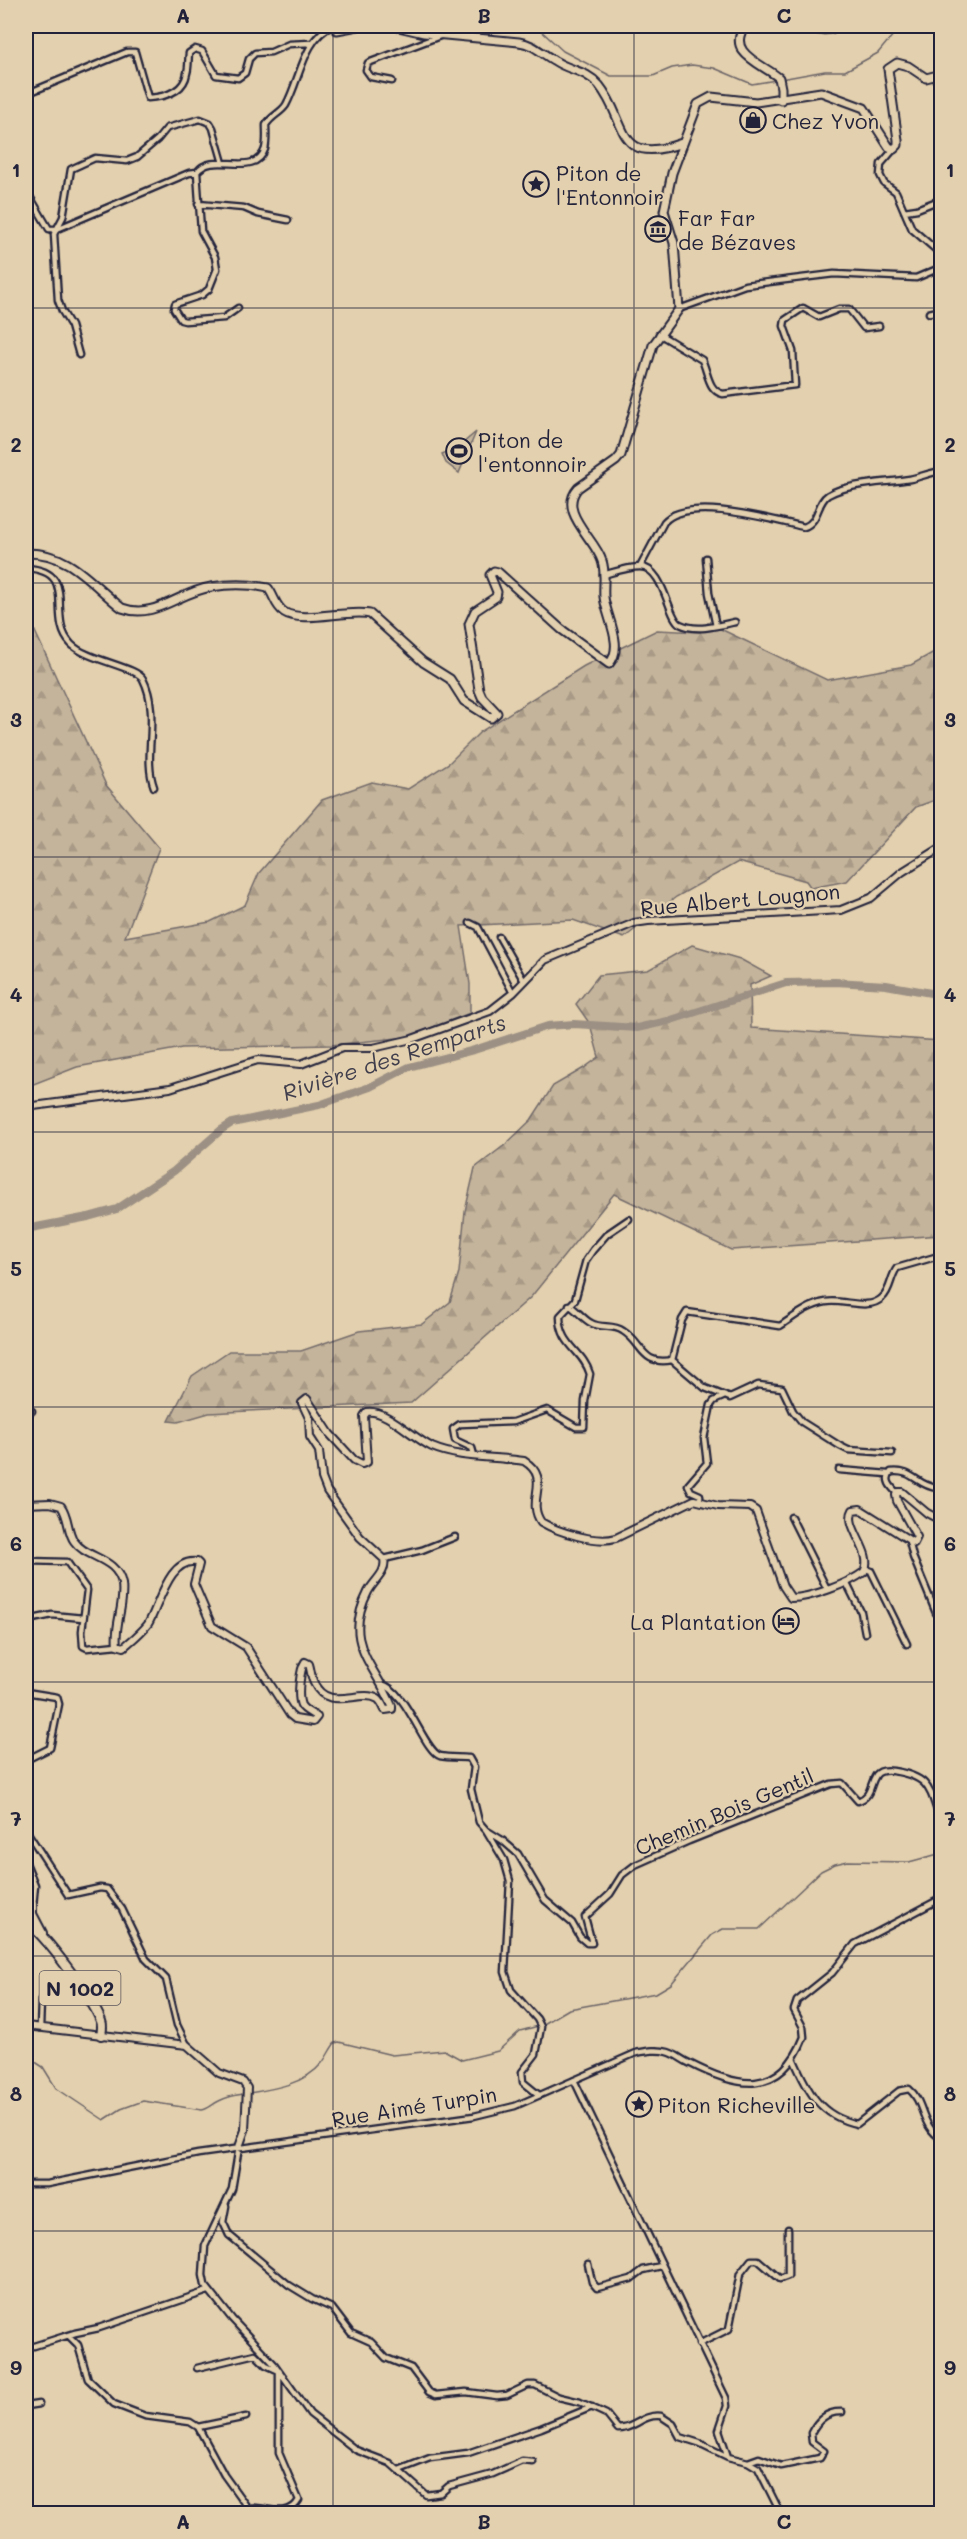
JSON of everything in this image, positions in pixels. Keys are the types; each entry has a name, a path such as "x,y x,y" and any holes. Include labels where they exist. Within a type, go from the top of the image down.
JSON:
{"main road":[{"path":"332,26 337,30 358,26"},
{"path":"394,26 442,35 533,45 554,61 583,71 594,80 607,97 622,131 633,145 647,150 657,150 682,143"},
{"path":"746,26 742,31 740,44 755,64 781,82 781,97"},
{"path":"26,553 49,554 66,561 122,608 141,613 211,587 258,586 268,588 281,609 288,614 302,616 370,614 423,662 450,679 464,701 491,718 497,713 482,697 479,690 469,624 475,611 496,597 498,592 490,575 494,572 498,572 561,628 609,664 615,650 613,629 604,599 603,562 576,519 571,502 573,494 579,488 621,455 648,359 659,334 679,309 674,243 664,211 667,188 698,104 706,98 717,96 756,102 821,92 846,100 868,112 889,147 894,149 898,145 898,140 888,69 897,63 908,66 926,78 942,74"},
{"path":"26,1898 29,1915"},
{"name":"N 1002","path":"29,1915 48,1945 85,1994 100,2020 103,2029 101,2035"}],"street":[{"path":"26,190 49,229 57,229 189,173 197,172 208,163 248,164 263,153 266,146 266,124 284,108 296,85 311,43 316,36 332,26"},
{"path":"804,26 817,31 841,26"},
{"path":"392,81 371,77 366,70 368,63 442,35"},
{"path":"26,94 127,52 135,52 148,98 164,97 183,83 188,72 189,53 195,49 202,51 216,75 238,78 245,73 249,59 255,53 271,52 289,44 311,43"},
{"path":"79,355 71,326 58,300 54,234 63,217 71,169 95,158 128,162 158,139 164,130 173,125 200,118 210,123 216,135 223,163"},
{"path":"894,149 881,164 880,175 884,183 896,192 912,229 942,255"},
{"path":"197,172 201,231 217,268 213,282 202,295 175,303 176,314 185,321 221,318 238,308"},
{"path":"904,211 917,209 942,199"},
{"path":"198,204 244,208 258,214 288,220"},
{"path":"679,309 745,285 834,274 916,278 942,267"},
{"path":"659,334 702,360 711,387 717,393 723,394 795,385 793,351 784,326 785,320 803,308 819,317 839,309 849,309 864,328 879,326"},
{"path":"929,313 942,310"},
{"path":"640,567 664,522 668,517 682,512 696,510 744,512 804,527 814,521 822,502 831,494 880,481 909,479 942,471"},
{"path":"705,558 716,626"},
{"path":"603,575 640,567 648,569 666,593 676,621 693,628 735,622"},
{"path":"26,568 47,572 54,577 57,583 61,620 71,644 85,654 115,666 136,671 142,676 147,690 153,726 149,762 154,787"},
{"name":"Rue Albert Lougnon","path":"26,1107 170,1088 258,1060 301,1064 342,1048 373,1048 412,1039 490,1011 513,993 545,960 641,922 841,910 871,898 902,872 942,847"},
{"path":"470,923 478,927 513,993"},
{"path":"499,937 524,981"},
{"path":"474,1455 472,1448 455,1440 453,1429 460,1424 513,1422 548,1410 576,1426 584,1427 585,1401 590,1374 561,1331 561,1313 578,1292 589,1255 607,1234 628,1219"},
{"path":"672,1360 682,1320 687,1312 780,1326 792,1315 824,1302 873,1303 883,1297 888,1290 897,1268 942,1255"},
{"path":"569,1305 590,1323 624,1331 640,1350 653,1360 672,1360 705,1388 725,1396 737,1397 758,1385 782,1388 793,1411 802,1422 840,1446 849,1450 892,1453"},
{"path":"700,1500 700,1495 691,1491 688,1485 707,1463 704,1438 711,1405 725,1396"},
{"path":"384,1559 360,1537 327,1491 322,1478 319,1451 310,1437 309,1418 303,1401 309,1400 330,1434 354,1460 362,1464 367,1462 364,1416 367,1412 372,1411 432,1447 456,1454 524,1461 532,1466 539,1482 534,1507 541,1522 594,1540 607,1541 616,1538 693,1500 717,1506 750,1507 756,1511 783,1586 791,1598 799,1598 846,1582 866,1569 866,1558 850,1518 853,1510 860,1509 914,1543 917,1537 898,1506 897,1493 888,1483 888,1474"},
{"path":"26,1411 32,1411"},
{"path":"839,1470 888,1474 894,1471 904,1472 925,1485 937,1488"},
{"path":"897,1493 903,1492 927,1514 942,1521"},
{"path":"26,1504 50,1503 62,1506 74,1540 105,1560 120,1578 122,1599 116,1637 117,1645"},
{"path":"791,1517 827,1589"},
{"path":"384,1559 422,1550 455,1537"},
{"path":"909,1541 913,1557 936,1613"},
{"path":"26,1561 66,1562 87,1590 82,1618 82,1641 87,1648 117,1645 124,1647 147,1625 162,1592 177,1569 184,1563 192,1561 200,1564 194,1584 212,1626 246,1647 290,1715 295,1719 313,1722 317,1717 301,1705 300,1673 304,1662 309,1664 315,1686 326,1695 341,1699 371,1696 379,1700 386,1710 392,1709 358,1641 358,1630 368,1591 383,1571 384,1559"},
{"path":"866,1569 871,1571 907,1644"},
{"path":"846,1582 861,1612 865,1634"},
{"path":"28,1620 52,1615 82,1618"},
{"name":"Chemin Bois Gentil","path":"381,1684 391,1688 420,1728 433,1751 439,1755 472,1760 474,1767 471,1789 476,1817 486,1830 518,1854 545,1899 572,1923 580,1937 587,1943 592,1943 592,1935 585,1917 610,1894 622,1875 635,1865 831,1784 842,1783 858,1801 865,1798 871,1790 876,1775 881,1771 890,1770 921,1778 927,1783 942,1825"},
{"path":"26,1692 57,1697 59,1704 50,1748 26,1760"},
{"path":"26,1830 68,1895 100,1888 107,1889 122,1908 146,1959 166,1979 177,2025 187,2044 219,2073 243,2082 248,2088 245,2130 239,2147 236,2173 223,2222 229,2235 289,2285 332,2308 351,2333 371,2342 386,2358 411,2368 429,2392 436,2395 466,2392 497,2396 507,2395 531,2384 606,2414 618,2429 623,2430 645,2417 662,2416 673,2424 680,2438 699,2443 728,2457 748,2462 762,2473 781,2514"},
{"path":"486,1830 504,1860 510,1881 505,1972 508,1983 517,1998 541,2025 536,2054 522,2072 523,2082 539,2095"},
{"path":"26,1863 35,1885 29,1915"},
{"path":"26,1898 35,1885"},
{"name":"Rue Aimé Turpin","path":"26,2184 47,2184 239,2147 451,2120 515,2106 636,2053 659,2050 670,2052 689,2063 741,2084 769,2081 781,2073 804,2037 794,2010 797,2001 832,1973 855,1944 942,1898"},
{"path":"40,2028 41,2000 50,1983"},
{"path":"26,2025 187,2044"},
{"path":"792,2057 812,2097 845,2121 857,2124 899,2091 909,2089 915,2097 928,2128 942,2139"},
{"path":"574,2080 726,2398 728,2406 719,2430 728,2457"},
{"path":"226,2206 206,2246 202,2275 208,2291 260,2347 309,2414 357,2450 390,2463 426,2495 441,2493 449,2486 494,2474 522,2461 532,2462"},
{"path":"699,2344 729,2329 740,2274 752,2260 758,2260 780,2279 788,2276 788,2229"},
{"path":"588,2264 592,2282 597,2288 631,2279 643,2270 661,2266"},
{"path":"26,2346 34,2346 69,2336 208,2291"},
{"path":"69,2336 78,2345 88,2379 114,2404 145,2416 190,2421 198,2427 229,2484 252,2514"},
{"path":"197,2368 255,2354 266,2365 279,2372"},
{"path":"249,2508 281,2512 292,2508 299,2499 279,2454 279,2372"},
{"path":"26,2406 39,2404"},
{"path":"399,2470 430,2458 468,2453 592,2408"},
{"path":"748,2462 759,2458 781,2466 820,2458 824,2451 813,2442 811,2433 819,2420 835,2411 842,2412"},
{"path":"198,2427 246,2417"}],"green space":[{"name":"Piton de l'entonnoir","path":"476,432 459,473 446,463 442,454 457,448"},
{"path":"26,612 106,785 159,848 125,937 210,922 245,905 259,873 322,800 372,782 408,789 449,763 480,732 584,666 657,630 700,632 708,623 827,680 911,665 941,648 941,798 916,807 847,881 811,888 806,881 738,862 676,897 624,938 573,920 461,926 470,984 470,1013 407,1037 331,1045 182,1048 77,1067 26,1087"},
{"path":"692,945 740,959 771,976 750,985 751,1028 941,1041 941,1235 731,1250 614,1194 531,1297 411,1403 209,1413 178,1422 169,1421 192,1376 229,1351 301,1351 359,1331 422,1324 450,1302 459,1272 465,1211 475,1168 506,1144 531,1120 553,1086 599,1057 590,1024 576,1004 599,975 648,970"}],"waterway":[{"path":"536,26 563,51 611,76 653,76 672,68 692,65 714,68 752,84 776,80"},
{"path":"781,79 825,71 845,71 878,53 893,35 917,26"},
{"name":"Rivière des Remparts","path":"26,1229 117,1209 174,1171 232,1123 319,1105 370,1087 409,1067 474,1050 548,1026 574,1024 637,1028 668,1021 786,983 835,982 886,985 942,995"},
{"path":"249,2093 279,2087 307,2076 322,2063 335,2043 339,2042 392,2055 444,2050 462,2060 498,2051 520,2031 542,2025 569,2009 656,1993 671,1984 712,1935 723,1929 759,1929 821,1871 835,1864 848,1861 909,1862 942,1853"},
{"path":"26,2056 43,2067 56,2088 104,2120 121,2109 143,2101 202,2110 225,2098 244,2094"}],"place":[{"name":"Chez Yvon","path":"753,120"},
{"name":"Piton de l'Entonnoir","path":"536,184"},
{"name":"Far Far de Bézaves","path":"658,229"},
{"name":"Piton de l'entonnoir","path":"459,451"},
{"name":"La Plantation","path":"786,1621"},
{"name":"Piton Richeville","path":"639,2104"}]}
